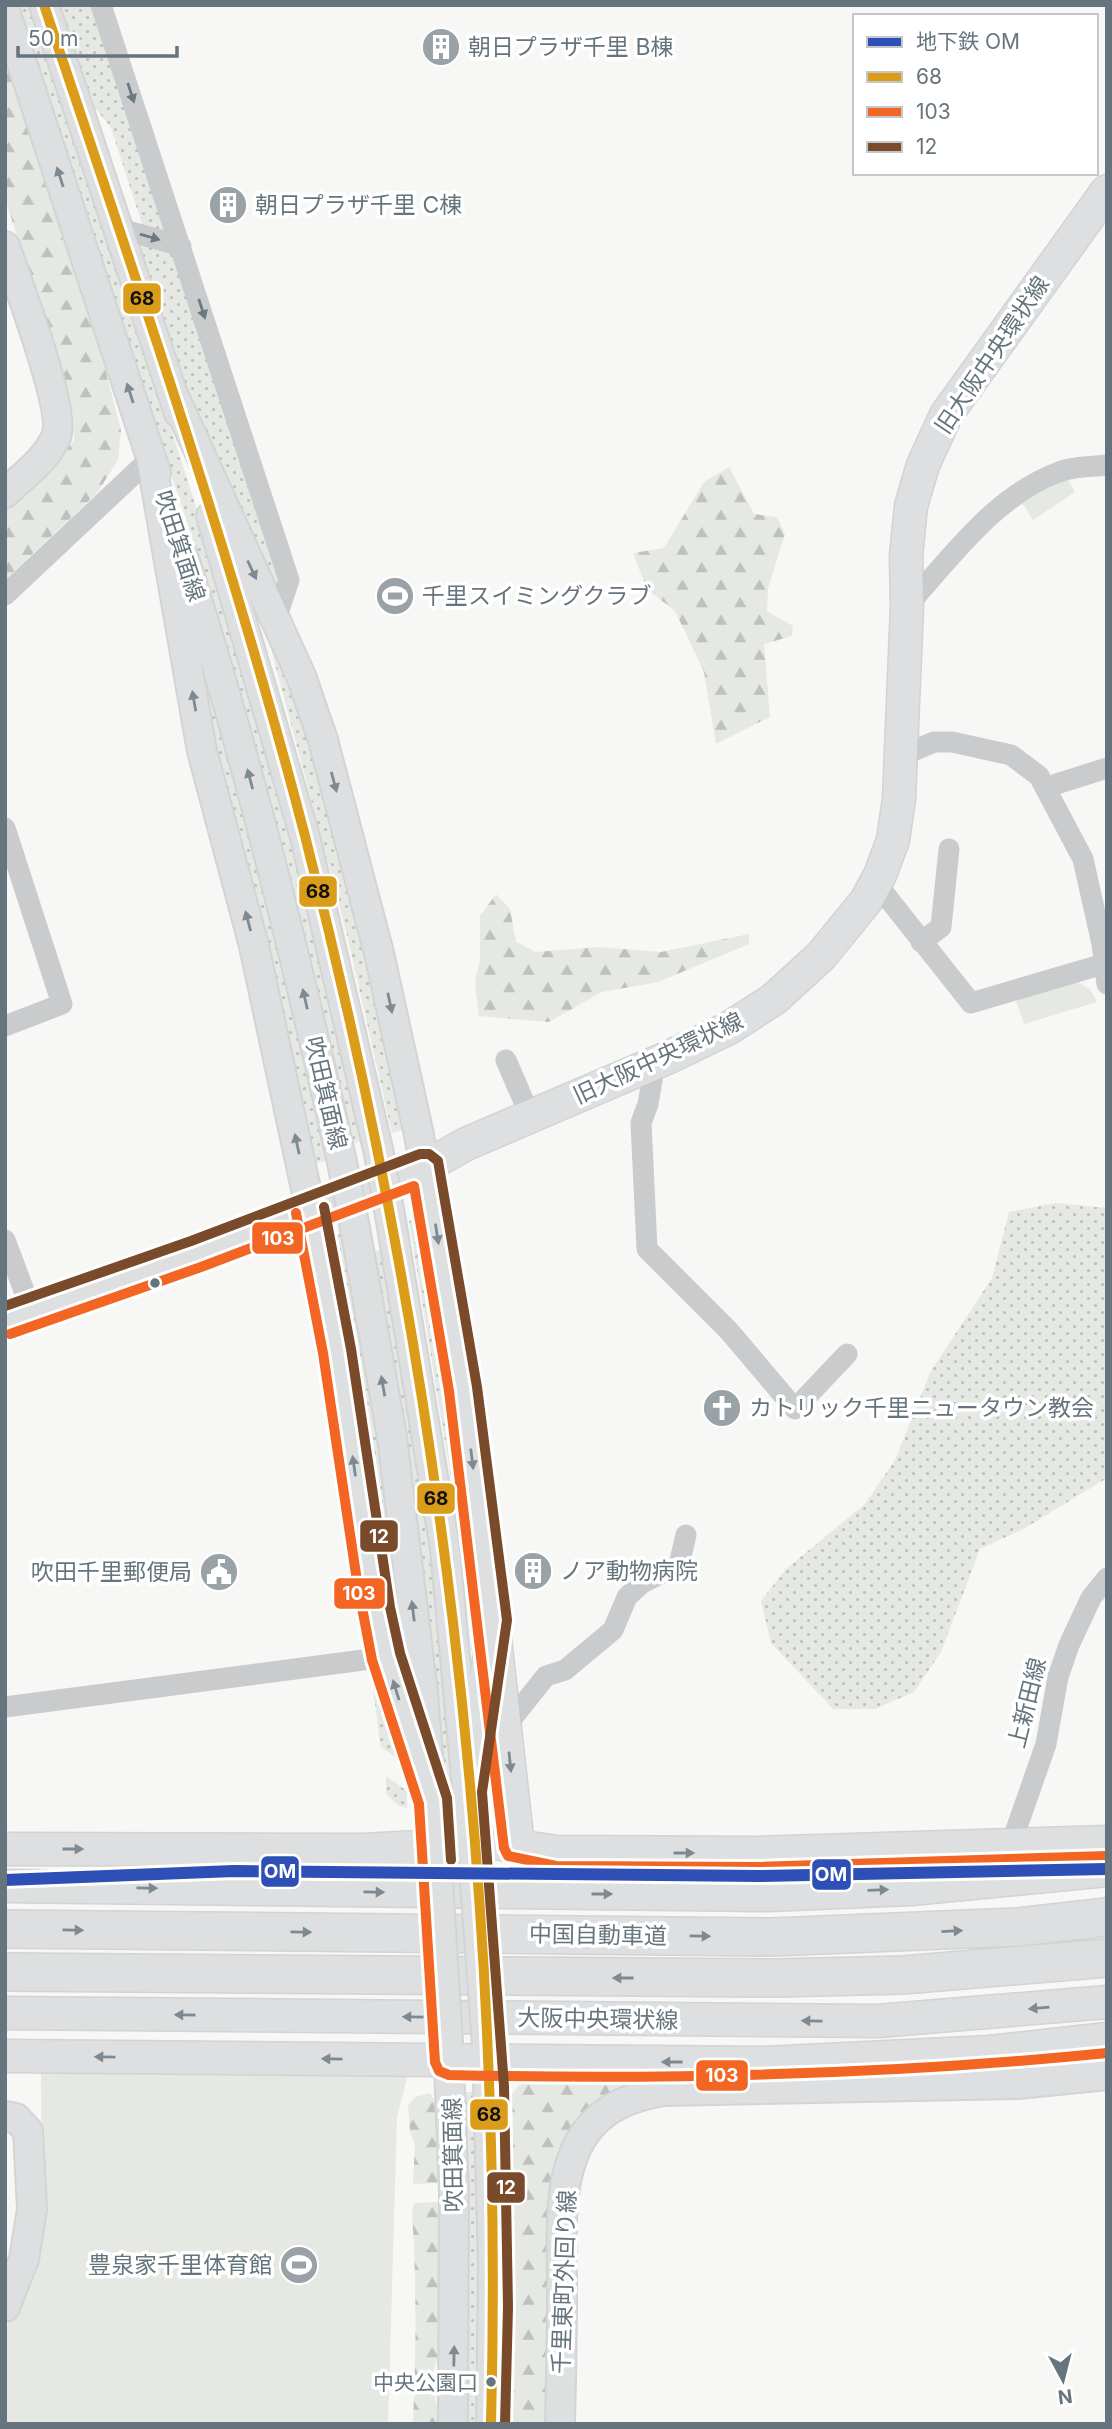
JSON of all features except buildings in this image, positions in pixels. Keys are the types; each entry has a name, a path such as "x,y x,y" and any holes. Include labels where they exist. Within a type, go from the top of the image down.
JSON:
{"highway":[{"name":"中国自動車道","path":"5,1929 773,1937 1004,1927 1107,1917"},
{"name":"中国自動車道","path":"5,1972 777,1978 903,1975 1107,1958"}],"main road":[{"name":"吹田箕面線","path":"44,5 174,396 258,669 305,837 378,1149 445,1549 468,1792 488,2054 494,2293 491,2424"},
{"name":"吹田箕面線","path":"5,11 224,683 265,834 355,1228 392,1437 423,1693 433,1801 449,2052 454,2204 453,2424"},
{"name":"旧大阪中央環状線","path":"18,1317 425,1167 466,1143 655,1063 729,1027 774,999 833,944 876,883 893,840 901,756 907,606 906,556 911,506 923,466 946,415 1107,191"},
{"path":"5,246 56,405 57,434 46,454 5,493"},
{"path":"174,396 301,676 323,740 379,953 425,1167 463,1389 519,1846"},
{"path":"151,458 202,751 254,946 310,1210 337,1351 371,1580 386,1657 433,1801"},
{"path":"468,1792 493,1622"},
{"path":"5,1849 363,1850 436,1856 473,1855 519,1846 557,1852 744,1853 1107,1842"},
{"path":"5,1886 769,1895 911,1889 1107,1870"},
{"name":"大阪中央環状線","path":"5,2013 878,2021 1107,2002"},
{"path":"5,2056 449,2052 765,2063 990,2052 1107,2039"},
{"name":"千里東町外回り線","path":"560,2424 567,2182 580,2141 608,2110 635,2097 664,2091 1018,2084 1107,2075"},
{"path":"5,2116 16,2118 28,2132 32,2209 24,2259 5,2307"}],"street":[{"path":"101,5 289,580 276,619"},
{"path":"118,228 181,246"},
{"path":"5,595 151,458"},
{"path":"907,606 968,537 1010,500 1060,471 1107,465"},
{"path":"876,883 971,1003 1106,970 1083,859 1047,787 1028,765 995,750 943,741 901,756"},
{"path":"1047,787 1107,768"},
{"path":"5,828 62,1004 5,1026"},
{"path":"921,942 941,927 949,849"},
{"path":"506,1060 530,1116"},
{"path":"655,1063 641,1123 647,1249 729,1331 794,1409 846,1354"},
{"path":"5,1240 18,1317"},
{"path":"506,1726 546,1676 565,1670 613,1630 628,1597 642,1583 679,1565 686,1535"},
{"name":"上新田線","path":"1010,1847 1046,1744 1056,1686 1069,1645 1091,1598 1107,1578"},
{"path":"5,1707 386,1657"}],"green space":[{"path":"15,5 30,5 80,143 228,607 289,816 367,1141 354,1143 275,824 216,609"},
{"path":"58,5 94,5 166,235 143,227 111,128 92,104"},
{"path":"5,48 81,277 121,430 118,460 97,493 5,580 5,510 58,460 74,440 73,414 5,198"},
{"path":"138,239 176,256 280,581 275,597 186,389"},
{"path":"729,467 754,514 777,517 785,534 768,588 767,611 793,626 792,636 764,644 770,717 716,744 704,672 675,611 647,589 633,553 664,548 704,482"},
{"path":"1068,479 1075,492 1033,520 1021,501"},
{"path":"189,605 278,932 328,1161 314,1163 226,794"},
{"path":"260,607 306,721 333,817 405,1129 392,1133 347,935"},
{"path":"496,894 510,909 516,942 536,952 597,947 661,952 749,934 749,944 658,982 602,992 549,1022 479,1016 475,981 480,959 480,916"},
{"path":"1076,981 1090,989 1097,1002 1024,1024 1016,1000"},
{"path":"1056,1203 1107,1208 1107,1478 1025,1528 980,1549 941,1652 914,1692 875,1709 833,1709 771,1643 761,1601 786,1569 865,1504 895,1460 931,1371 992,1278 1009,1212"},
{"path":"422,1218 447,1366 473,1562 474,1669 453,1491 409,1221"},
{"path":"342,1231 379,1445 408,1685 392,1621 329,1250 333,1240"},
{"path":"385,1250 409,1389 428,1527 443,1667 453,1807 446,1807 436,1682 374,1251"},
{"path":"379,1680 386,1690 404,1754 401,1761 381,1747 373,1688"},
{"path":"488,1728 504,1805 488,1807 485,1768"},
{"path":"386,1776 407,1791 407,1808 399,1806 386,1794"},
{"path":"1107,2048 1107,2065 926,2076 924,2068"},
{"path":"41,2067 408,2074 397,2117 388,2424 5,2424 5,2330 23,2295 42,2213"},
{"path":"548,2072 663,2078 630,2085 603,2098 580,2119 562,2146 550,2424 503,2424 504,2112 510,2097 520,2085 532,2077"},
{"path":"464,2092 476,2092 480,2273 478,2424 465,2424 467,2269"},
{"path":"430,2093 437,2105 440,2179 436,2183 413,2184 415,2145 410,2132 408,2106 415,2097"},
{"path":"439,2202 441,2361 436,2362 431,2379 436,2403 440,2403 439,2424 413,2424 416,2318 412,2213 414,2203"}],"metro line":[{"name":"OM","path":"5,1880 234,1871 758,1876 1107,1869"}],"transit line":[{"name":"68","path":"44,5 182,418 277,731 352,1030 392,1226 426,1424 453,1623 473,1823 487,2024 492,2224 491,2424"},
{"name":"12","path":"5,1306 191,1241 420,1154 429,1154 438,1161 477,1387 507,1620 482,1792 504,2086 508,2307 505,2424"},
{"name":"103","path":"10,1334 201,1267 414,1186 449,1391 504,1848 508,1856 556,1866 758,1867 1107,1856"},
{"name":"12","path":"324,1207 351,1349 390,1607 400,1653 447,1798 451,1860"},
{"name":"103","path":"296,1213 323,1353 357,1581 372,1660 419,1804 435,2062 439,2071 449,2075 614,2077 778,2074 943,2066 1107,2053"}],"place":[{"name":"朝日プラザ千里 B棟","path":"441,47"},
{"name":"朝日プラザ千里 C棟","path":"228,205"},
{"name":"千里スイミングクラブ","path":"395,596"},
{"name":"カトリック千里ニュータウン教会","path":"722,1408"},
{"name":"ノア動物病院","path":"533,1571"},
{"name":"吹田千里郵便局","path":"219,1572"},
{"name":"豊泉家千里体育館","path":"299,2265"},
{"name":"中央公園口","path":"491,2382"}]}
